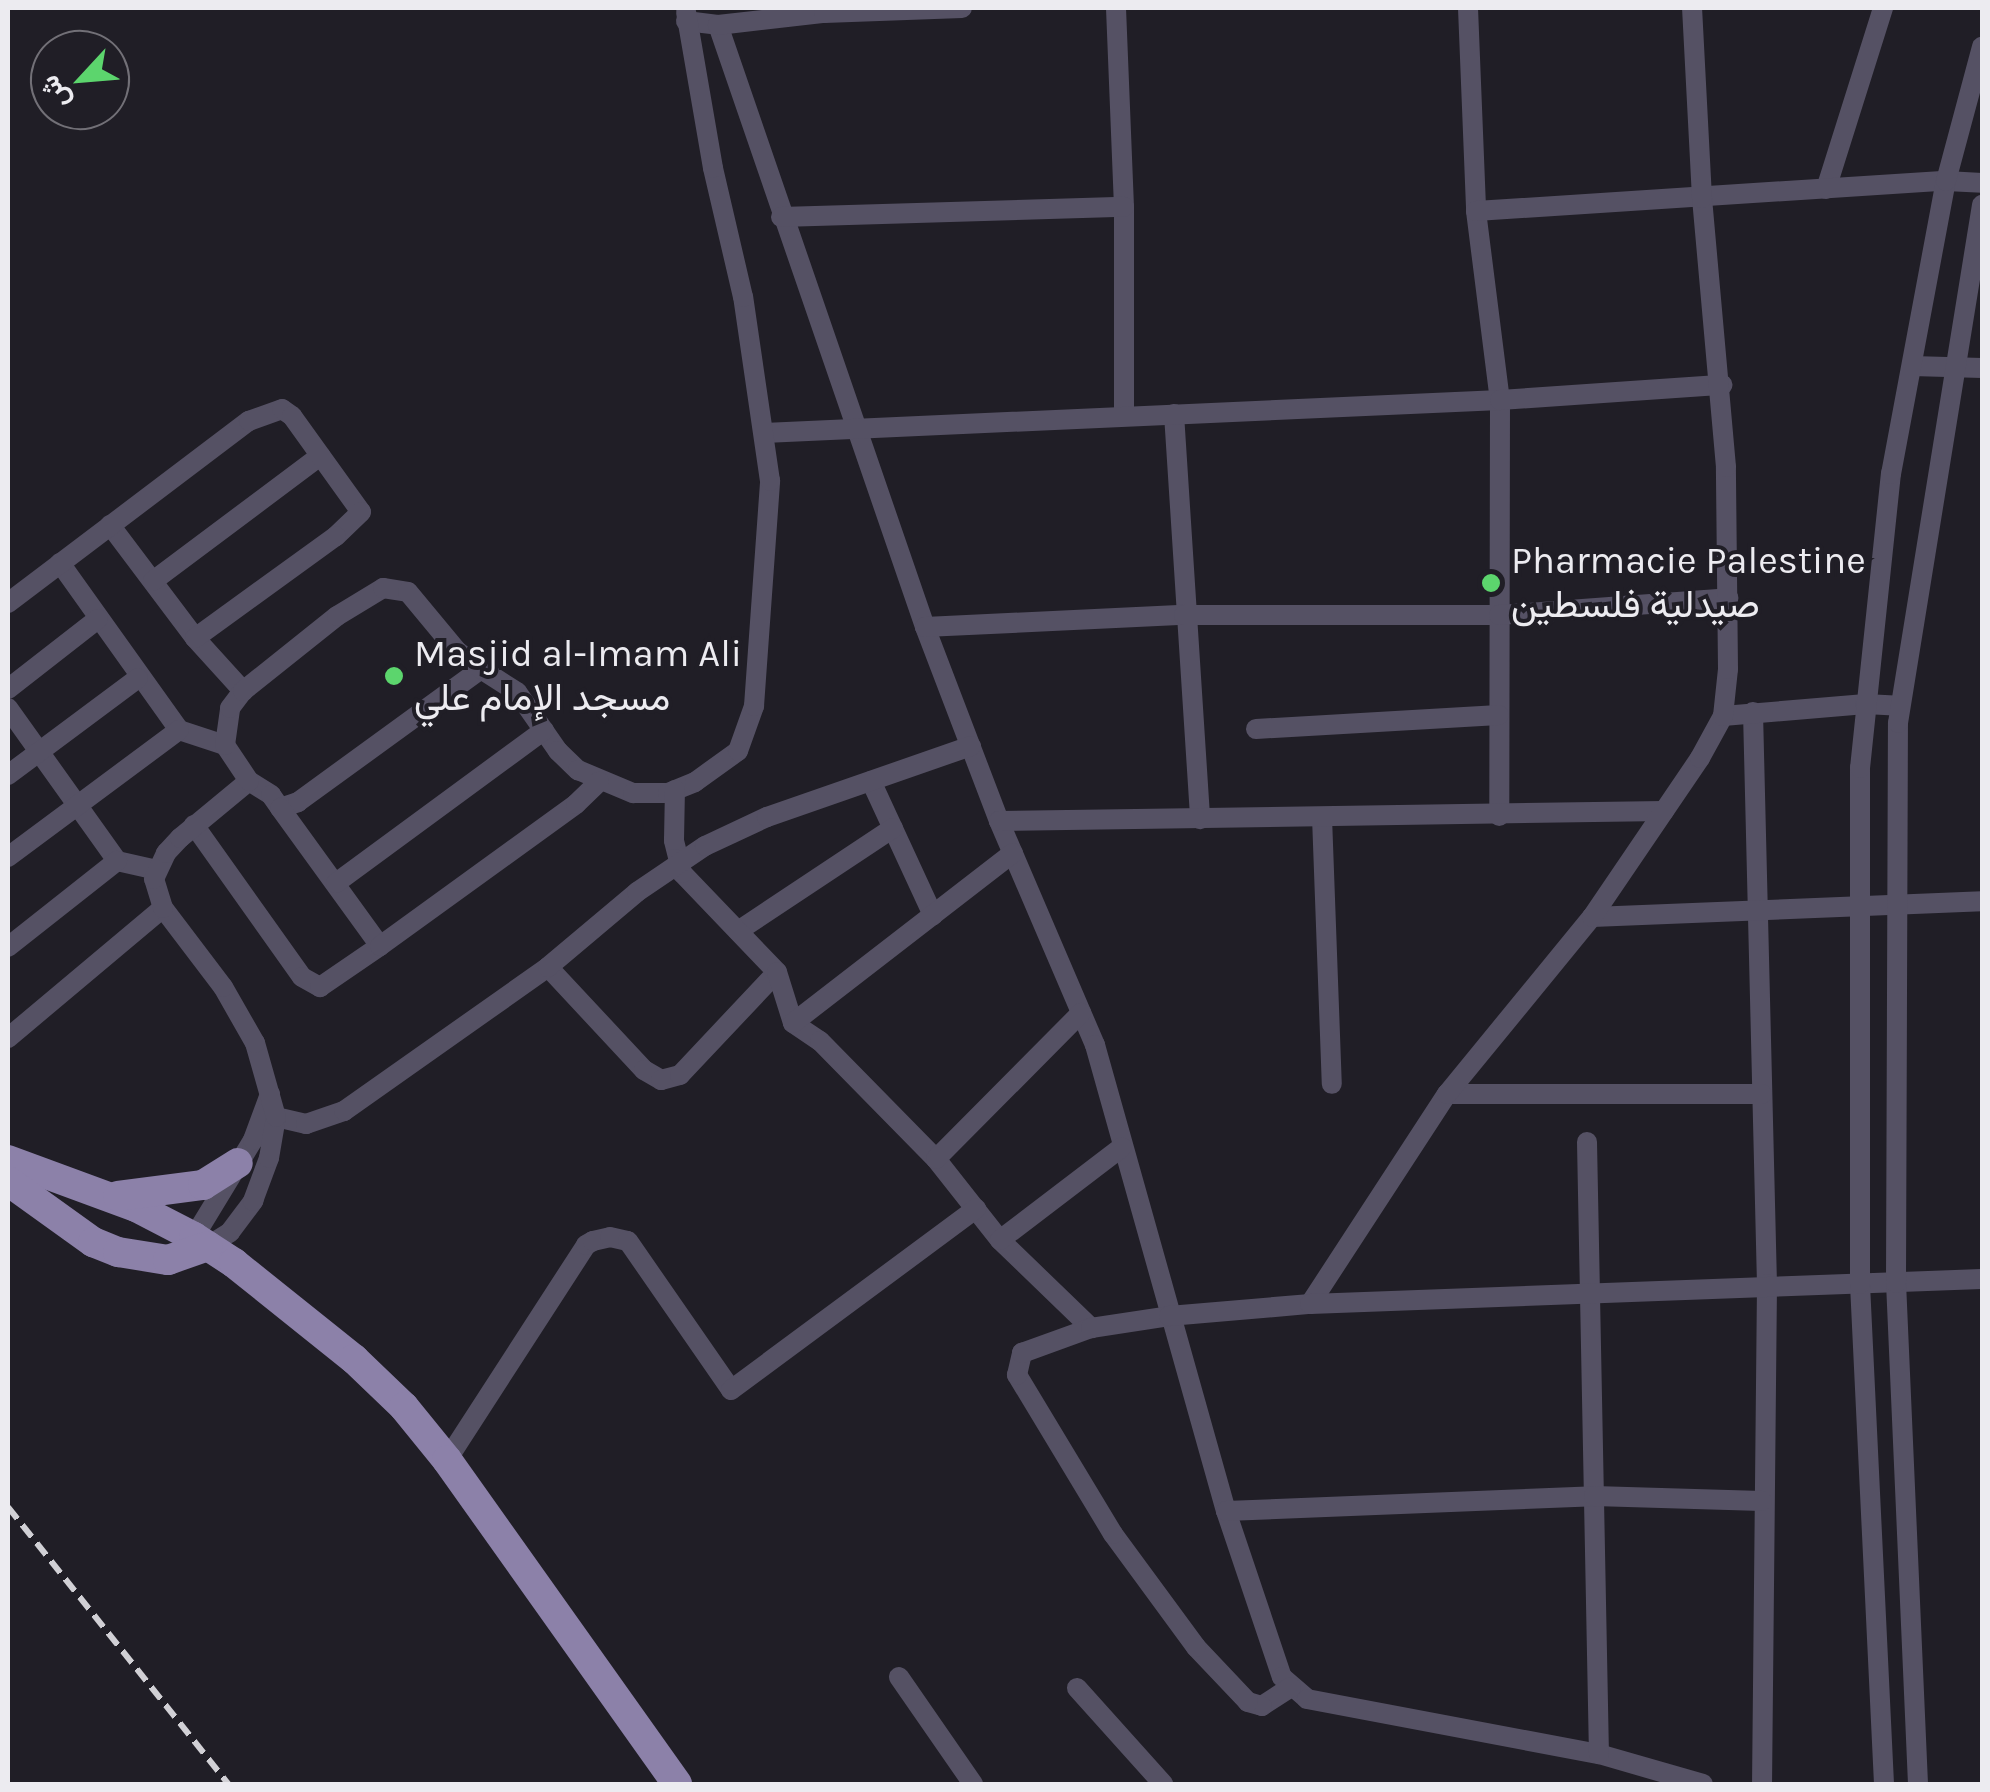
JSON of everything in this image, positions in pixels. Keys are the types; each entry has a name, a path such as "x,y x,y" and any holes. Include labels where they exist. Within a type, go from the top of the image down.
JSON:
{"main road":[{"path":"8,1160 111,1197 201,1242 354,1359 404,1407 447,1460 677,1784"},
{"path":"111,1197 203,1185 238,1163"},
{"path":"8,1180 72,1228 118,1252 168,1260 201,1242"}],"street":[{"path":"225,745 230,708 243,691 337,616 383,588 408,592 457,651 506,681 558,751 598,782 646,795 676,790 708,776 738,751 754,706 770,481 743,297 686,14 718,24 824,10 962,8"},
{"path":"1116,8 1124,207 1124,415"},
{"path":"1468,8 1476,211 1500,400 1499,816"},
{"path":"1310,1304 1447,1094 1592,917 1723,716 1728,598 1722,385 1702,198 1692,8"},
{"path":"1826,188 1883,8"},
{"path":"718,24 854,430 925,627 999,821 1095,1045 1169,1316 1274,1662 1291,1687 1307,1699 1599,1754 1703,1784"},
{"path":"1884,1784 1860,1284 1858,908 1865,704 1891,474 1946,181 1982,47"},
{"path":"1476,211 1946,181 1982,183"},
{"path":"1918,1784 1896,1283 1899,706 1982,205"},
{"path":"781,216 1124,207"},
{"path":"1912,366 1982,368"},
{"path":"764,433 1500,400 1722,385"},
{"path":"8,604 268,410 282,409 292,416 361,512 336,536 195,638"},
{"path":"1174,414 1200,819"},
{"path":"152,581 320,456"},
{"path":"110,525 195,638 243,691"},
{"path":"60,563 138,678 179,730 225,745 249,781 271,795 380,946"},
{"path":"925,627 1184,615 1499,615 1728,598"},
{"path":"8,688 98,618"},
{"path":"280,808 313,794 481,669"},
{"path":"8,775 138,678"},
{"path":"1723,716 1865,704 1899,706"},
{"path":"8,708 117,861 157,870"},
{"path":"1754,712 1767,1284 1762,1784"},
{"path":"1256,729 1499,715"},
{"path":"8,857 179,730"},
{"path":"336,883 544,730"},
{"path":"276,1117 306,1124 344,1111 548,966 677,862 767,818 970,746"},
{"path":"201,1242 230,1232 253,1201 269,1158 276,1117 255,1043 223,987 163,908 155,884 166,853 249,781"},
{"path":"871,781 933,915"},
{"path":"194,825 302,977 313,986 329,983 576,804 598,782"},
{"path":"676,790 677,862 700,896 777,972 793,1023 820,1041 936,1159 1000,1240 1092,1328"},
{"path":"999,821 1664,811"},
{"path":"1322,818 1332,1084"},
{"path":"738,931 893,828"},
{"path":"793,1023 1013,853"},
{"path":"8,947 117,861"},
{"path":"1592,917 1982,901"},
{"path":"8,1038 163,908"},
{"path":"548,966 644,1070 661,1080 680,1075 777,972"},
{"path":"936,1159 1081,1012"},
{"path":"201,1242 253,1140 270,1094"},
{"path":"1447,1094 1762,1094"},
{"path":"1587,1142 1599,1754"},
{"path":"1000,1240 1122,1146"},
{"path":"447,1460 586,1244 610,1237 628,1241 731,1390 976,1209"},
{"path":"1291,1687 1262,1706 1248,1702 1228,1686 1113,1534 1017,1374 1022,1353 1092,1328 1169,1316 1310,1304 1982,1279"},
{"path":"1226,1511 1594,1496 1762,1502"},
{"path":"899,1677 973,1784"},
{"path":"1077,1688 1162,1784"}],"railway":[{"path":"8,1507 228,1784"}],"place":[{"name":"Pharmacie Palestine صيدلية فلسطين","path":"1491,583"},
{"name":"Masjid al-Imam Ali مسجد الإمام علي","path":"394,676"}]}
